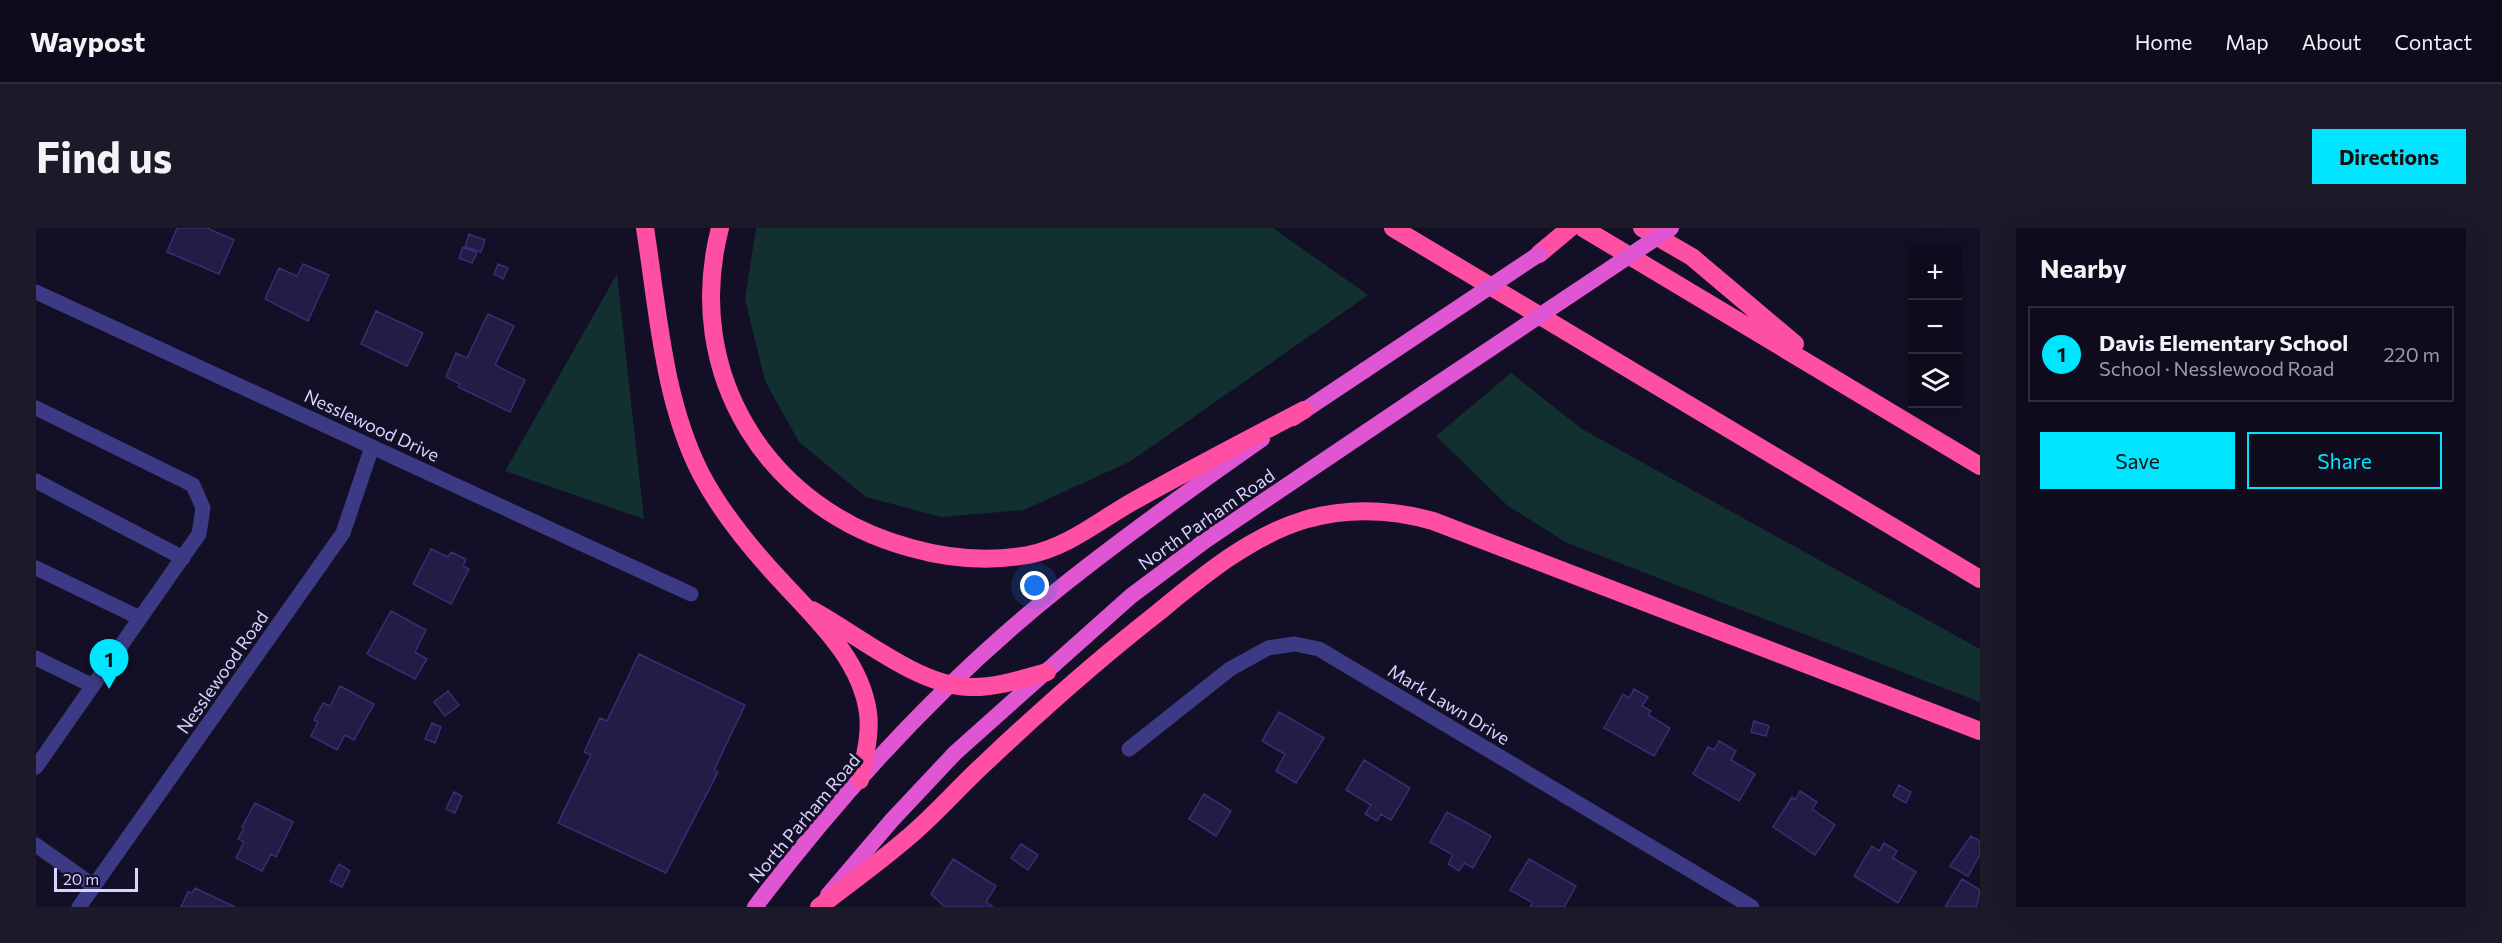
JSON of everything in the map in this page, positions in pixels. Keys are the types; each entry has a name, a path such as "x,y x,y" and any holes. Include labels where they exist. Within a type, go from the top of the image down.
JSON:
{"highway":[{"path":"645,228 670,385 681,428 701,474 722,510 760,557 808,608 851,663 865,696 869,735 860,780"},
{"path":"720,228 712,256 709,294 714,338 731,397 761,449 782,475 805,496 838,520 879,539 966,559 1000,559 1056,546 1083,534 1130,503 1304,410"},
{"path":"1385,228 1414,241"},
{"path":"1393,228 1980,579"},
{"path":"1539,254 1570,228"},
{"path":"1583,228 1980,466"},
{"path":"1642,228 1692,257 1838,380"},
{"name":"North Parham Road","path":"818,907 928,782 982,726 1047,672 1131,596 1206,540 1671,228"},
{"name":"North Parham Road","path":"755,907 860,780 952,685 1055,592 1132,532 1304,410 1539,254"},
{"path":"818,907 906,839 1032,719 1109,651 1183,592 1237,553 1272,533 1302,521 1333,513 1371,510 1404,513 1433,521 1980,730"},
{"path":"808,608 917,673 952,685 992,685 1047,672"}],"street":[{"name":"Nesslewood Drive","path":"36,292 691,594"},
{"path":"36,408 193,485 203,508 199,534 36,767"},
{"name":"Nesslewood Road","path":"79,907 343,533 372,447"},
{"path":"36,481 183,558"},
{"path":"36,568 140,618"},
{"name":"Mark Lawn Drive","path":"1129,749 1230,669 1268,648 1295,644 1319,649 1752,907"},
{"path":"36,658 93,686"},
{"path":"36,845 94,886"}],"green space":[{"path":"756,228 1273,228 1368,295 1131,461 1024,510 941,517 866,497 799,442 765,381 745,299"},
{"path":"617,274 644,519 505,471"},
{"path":"1511,373 1582,429 1980,649 1980,702 1565,542 1507,505 1436,436"}],"building":[{"path":"177,228 207,228 234,240 219,274 167,252"},
{"path":"469,234 485,240 481,252 465,247"},
{"path":"463,247 477,253 472,263 459,258"},
{"path":"303,264 329,275 308,321 265,299 279,268 297,276"},
{"path":"498,264 508,268 503,279 494,274"},
{"path":"376,311 423,333 407,366 361,344"},
{"path":"488,314 514,326 495,365 525,380 510,412 458,387 460,384 446,377 456,353 467,358"},
{"path":"431,549 448,557 451,552 466,559 463,566 469,569 451,604 413,584"},
{"path":"391,611 426,630 415,652 427,659 415,679 367,654"},
{"path":"639,654 745,705 714,770 718,772 666,873 558,823 591,755 584,752 600,718 607,721"},
{"path":"340,686 374,704 354,740 345,735 337,750 311,736 318,722 314,720 323,703 330,706"},
{"path":"1634,689 1648,697 1642,706 1651,711 1648,715 1670,728 1654,756 1604,728 1623,694 1629,698"},
{"path":"448,691 459,705 445,716 434,702"},
{"path":"1279,712 1324,738 1296,783 1276,771 1285,754 1262,741"},
{"path":"1754,721 1769,726 1766,736 1751,732"},
{"path":"432,723 441,727 435,743 425,739"},
{"path":"1719,741 1736,751 1731,760 1755,774 1739,801 1693,774 1708,747 1714,750"},
{"path":"1364,760 1410,788 1391,820 1381,814 1377,821 1365,814 1371,805 1346,790"},
{"path":"1899,785 1911,792 1906,803 1893,796"},
{"path":"1800,791 1817,802 1812,809 1835,825 1815,855 1773,827 1792,797 1795,800"},
{"path":"454,792 462,796 455,813 446,809"},
{"path":"1204,794 1231,811 1216,836 1189,819"},
{"path":"255,803 293,822 276,857 271,854 262,871 236,858 244,842 238,839 244,828 242,827"},
{"path":"1447,812 1491,836 1473,868 1464,863 1459,871 1448,864 1453,855 1430,842"},
{"path":"1971,836 1980,841 1980,855 1968,876 1950,866"},
{"path":"1884,843 1897,851 1893,858 1916,872 1898,903 1854,876 1872,846 1879,851"},
{"path":"1021,844 1038,855 1028,870 1011,858"},
{"path":"953,859 996,886 986,902 993,907 945,907 931,894"},
{"path":"1529,859 1576,886 1564,907 1530,907 1533,903 1510,890"},
{"path":"339,864 350,871 342,887 330,881"},
{"path":"1962,879 1980,890 1977,907 1945,907"},
{"path":"195,888 235,907 181,907 188,892 192,893"}],"place":[{"name":"Davis Elementary School","path":"109,689"}]}
